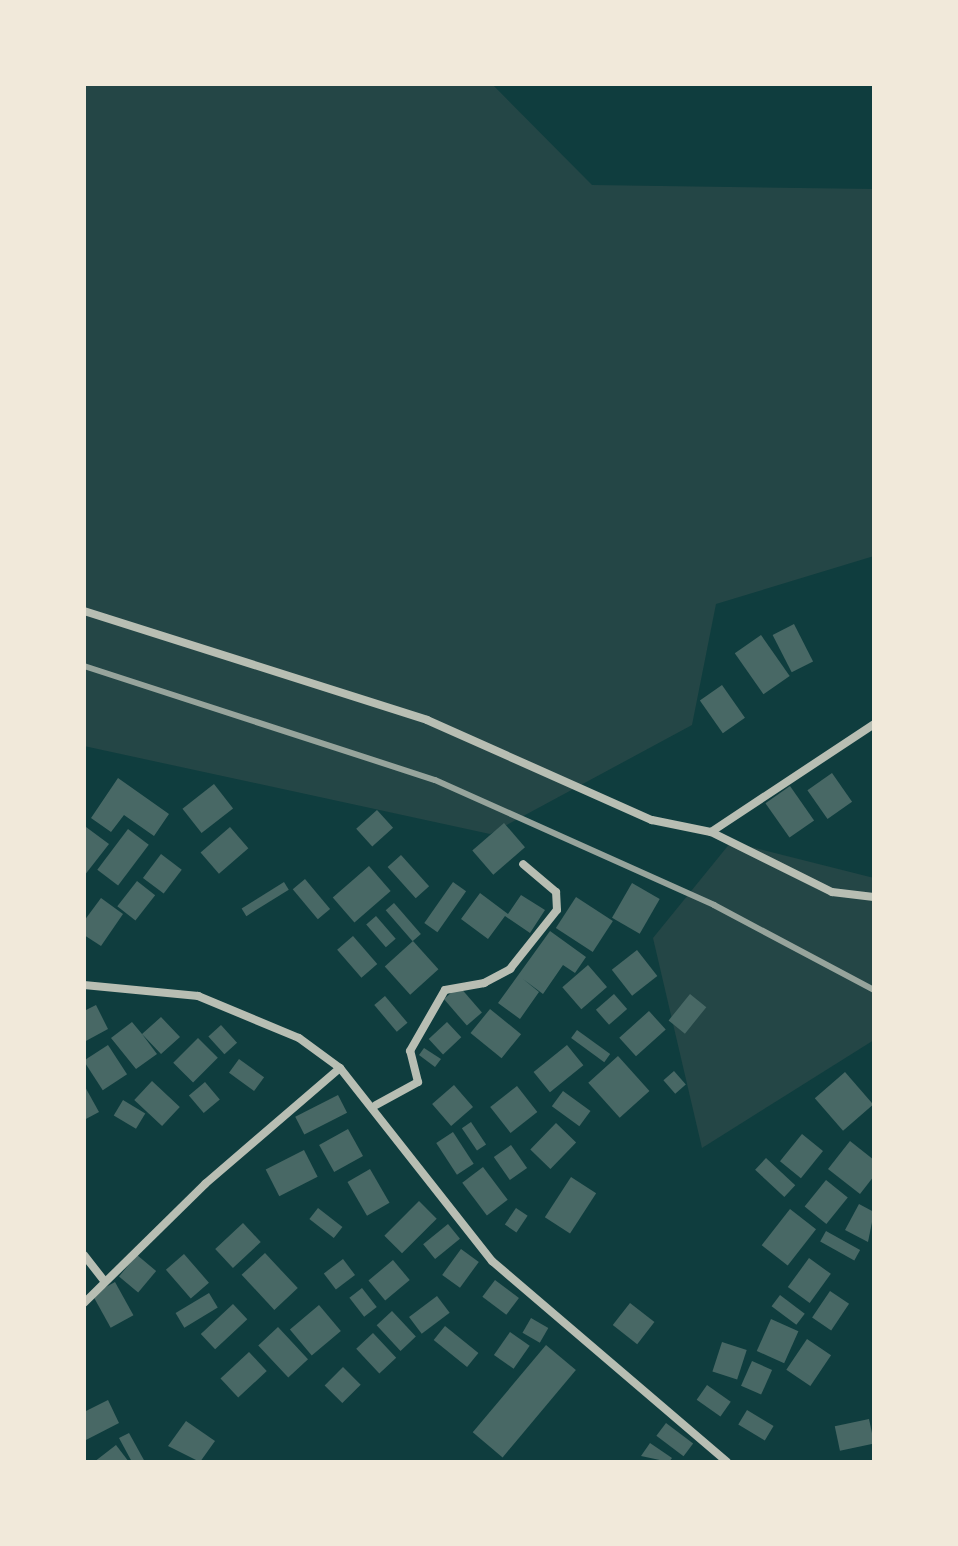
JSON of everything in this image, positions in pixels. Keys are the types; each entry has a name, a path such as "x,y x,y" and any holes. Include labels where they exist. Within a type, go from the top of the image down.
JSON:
{"street":[{"path":"84,611 427,720 652,820 711,832 832,892 874,897"},
{"path":"711,832 874,724"},
{"path":"376,1105 418,1082 410,1051 445,990 484,983 510,969 557,910 556,892 523,864"},
{"path":"84,985 198,996 299,1038 340,1068 376,1105 492,1261 727,1462"},
{"path":"84,1303 104,1281 340,1068"},
{"path":"84,1255 104,1281"}],"shaded area":[{"path":"84,84 492,84 592,185 874,189 874,556 716,604 692,725 490,834 84,746"},
{"path":"731,842 874,878 874,1040 702,1148 653,938"}],"building":[{"path":"794,624 813,661 792,672 773,635"},
{"path":"761,635 790,676 763,694 735,653"},
{"path":"722,685 745,718 723,733 700,700"},
{"path":"832,773 852,802 828,819 807,790"},
{"path":"118,778 169,814 154,836 124,815 111,832 91,818"},
{"path":"214,784 233,808 202,833 182,809"},
{"path":"790,786 814,820 790,838 765,803"},
{"path":"377,810 393,828 372,847 356,829"},
{"path":"504,823 525,847 493,875 472,851"},
{"path":"86,827 109,844 84,876 84,830"},
{"path":"230,827 248,848 219,874 201,853"},
{"path":"128,829 149,845 118,885 97,870"},
{"path":"161,854 182,870 164,894 143,878"},
{"path":"401,855 429,886 416,898 388,867"},
{"path":"369,866 391,891 354,922 333,897"},
{"path":"305,879 330,909 318,919 293,889"},
{"path":"137,881 155,895 135,920 117,906"},
{"path":"284,882 289,890 246,916 242,908"},
{"path":"453,882 466,891 437,932 424,923"},
{"path":"632,883 660,899 640,934 612,918"},
{"path":"480,893 508,914 521,895 545,910 530,933 505,916 488,939 461,919"},
{"path":"576,897 613,921 593,952 556,928"},
{"path":"101,898 123,914 101,946 84,935 84,921"},
{"path":"394,903 421,934 413,941 386,910"},
{"path":"376,916 396,939 386,947 366,925"},
{"path":"550,931 586,957 575,973 563,965 543,994 523,979 539,992 520,1019 498,1003"},
{"path":"353,936 377,964 361,978 337,950"},
{"path":"413,941 438,969 410,995 385,966"},
{"path":"637,950 657,976 632,996 612,970"},
{"path":"588,965 607,987 581,1009 562,987"},
{"path":"459,986 482,1012 467,1026 444,999"},
{"path":"614,994 627,1009 609,1025 596,1010"},
{"path":"690,994 706,1007 685,1034 669,1020"},
{"path":"385,996 407,1023 397,1032 374,1005"},
{"path":"96,1005 108,1029 84,1042 84,1011"},
{"path":"490,1009 521,1034 502,1058 470,1033"},
{"path":"649,1011 666,1030 636,1056 619,1038"},
{"path":"161,1017 180,1037 161,1054 142,1034"},
{"path":"132,1022 157,1054 136,1069 111,1038"},
{"path":"447,1022 461,1037 443,1054 429,1039"},
{"path":"221,1025 237,1043 224,1054 208,1036"},
{"path":"577,1030 610,1054 604,1062 571,1038"},
{"path":"198,1038 218,1058 193,1083 173,1063"},
{"path":"108,1045 127,1074 103,1090 84,1061"},
{"path":"567,1045 583,1065 550,1092 534,1072"},
{"path":"424,1048 441,1059 435,1067 419,1055"},
{"path":"618,1056 649,1091 620,1118 588,1083"},
{"path":"239,1059 264,1077 254,1091 229,1073"},
{"path":"674,1071 686,1085 675,1094 663,1080"},
{"path":"845,1072 873,1104 843,1131 815,1098"},
{"path":"152,1081 180,1107 162,1126 134,1100"},
{"path":"205,1082 220,1100 204,1113 189,1095"},
{"path":"84,1085 99,1112 84,1120"},
{"path":"454,1085 473,1107 451,1126 432,1104"},
{"path":"517,1086 537,1112 511,1133 490,1107"},
{"path":"563,1091 591,1111 579,1126 552,1106"},
{"path":"338,1095 347,1113 304,1135 295,1117"},
{"path":"123,1100 145,1113 136,1129 114,1115"},
{"path":"471,1122 486,1144 477,1151 462,1128"},
{"path":"556,1123 576,1142 550,1169 530,1150"},
{"path":"348,1129 363,1156 334,1172 319,1145"},
{"path":"453,1132 474,1164 457,1175 436,1143"},
{"path":"802,1134 823,1151 801,1178 780,1161"},
{"path":"850,1141 874,1160 874,1176 860,1194 828,1169"},
{"path":"511,1145 527,1168 510,1180 494,1157"},
{"path":"304,1150 318,1177 279,1196 266,1170"},
{"path":"766,1158 795,1185 784,1197 755,1170"},
{"path":"483,1167 508,1200 487,1215 462,1183"},
{"path":"370,1169 390,1203 367,1216 347,1182"},
{"path":"571,1177 596,1193 570,1234 545,1217"},
{"path":"826,1180 848,1198 826,1224 805,1206"},
{"path":"419,1201 437,1219 402,1253 384,1236"},
{"path":"859,1204 874,1212 868,1242 845,1230"},
{"path":"318,1208 342,1227 334,1238 309,1219"},
{"path":"516,1208 528,1216 516,1232 505,1225"},
{"path":"790,1209 816,1229 788,1266 762,1245"},
{"path":"243,1223 261,1242 233,1268 215,1249"},
{"path":"448,1224 460,1239 435,1259 423,1244"},
{"path":"826,1231 860,1250 854,1260 820,1241"},
{"path":"461,1249 479,1262 460,1288 442,1275"},
{"path":"265,1253 298,1288 274,1310 242,1275"},
{"path":"184,1254 209,1283 191,1298 166,1270"},
{"path":"137,1255 156,1271 138,1293 119,1276"},
{"path":"809,1258 831,1274 810,1303 788,1287"},
{"path":"343,1259 355,1275 336,1289 324,1273"},
{"path":"393,1260 410,1280 385,1300 368,1281"},
{"path":"495,1280 519,1298 506,1315 482,1297"},
{"path":"115,1282 133,1315 111,1328 92,1295"},
{"path":"362,1288 377,1307 364,1317 349,1298"},
{"path":"830,1291 849,1304 831,1330 812,1318"},
{"path":"209,1293 218,1308 184,1328 176,1313"},
{"path":"780,1295 805,1314 796,1325 772,1306"},
{"path":"437,1296 450,1313 422,1334 409,1317"},
{"path":"630,1303 654,1322 637,1344 613,1325"},
{"path":"233,1304 247,1319 215,1349 201,1334"},
{"path":"319,1305 341,1331 312,1355 290,1329"},
{"path":"392,1311 416,1337 401,1351 377,1325"},
{"path":"531,1318 548,1328 540,1343 522,1333"},
{"path":"771,1319 798,1331 784,1363 757,1351"},
{"path":"445,1326 478,1353 467,1367 434,1340"},
{"path":"278,1327 308,1359 288,1378 258,1345"},
{"path":"510,1332 530,1346 514,1369 494,1355"},
{"path":"373,1333 396,1358 379,1374 356,1349"},
{"path":"807,1339 831,1355 810,1386 786,1370"},
{"path":"722,1342 747,1350 737,1380 712,1371"},
{"path":"546,1345 576,1370 503,1457 473,1432"},
{"path":"249,1352 267,1371 238,1398 220,1379"},
{"path":"752,1361 772,1370 761,1395 741,1386"},
{"path":"343,1367 361,1385 342,1403 325,1385"},
{"path":"707,1385 731,1402 720,1416 697,1400"},
{"path":"108,1400 119,1423 84,1441 84,1412"},
{"path":"747,1410 774,1426 765,1441 738,1425"},
{"path":"869,1419 874,1443 840,1451 835,1426"},
{"path":"186,1421 215,1441 200,1462 168,1446"},
{"path":"666,1423 693,1443 684,1456 656,1436"},
{"path":"129,1433 145,1462 132,1462 119,1438"},
{"path":"650,1443 672,1458 669,1462 641,1456"},
{"path":"116,1445 129,1462 94,1462"}],"railway":[{"path":"84,666 435,780 714,905 874,990"}]}
